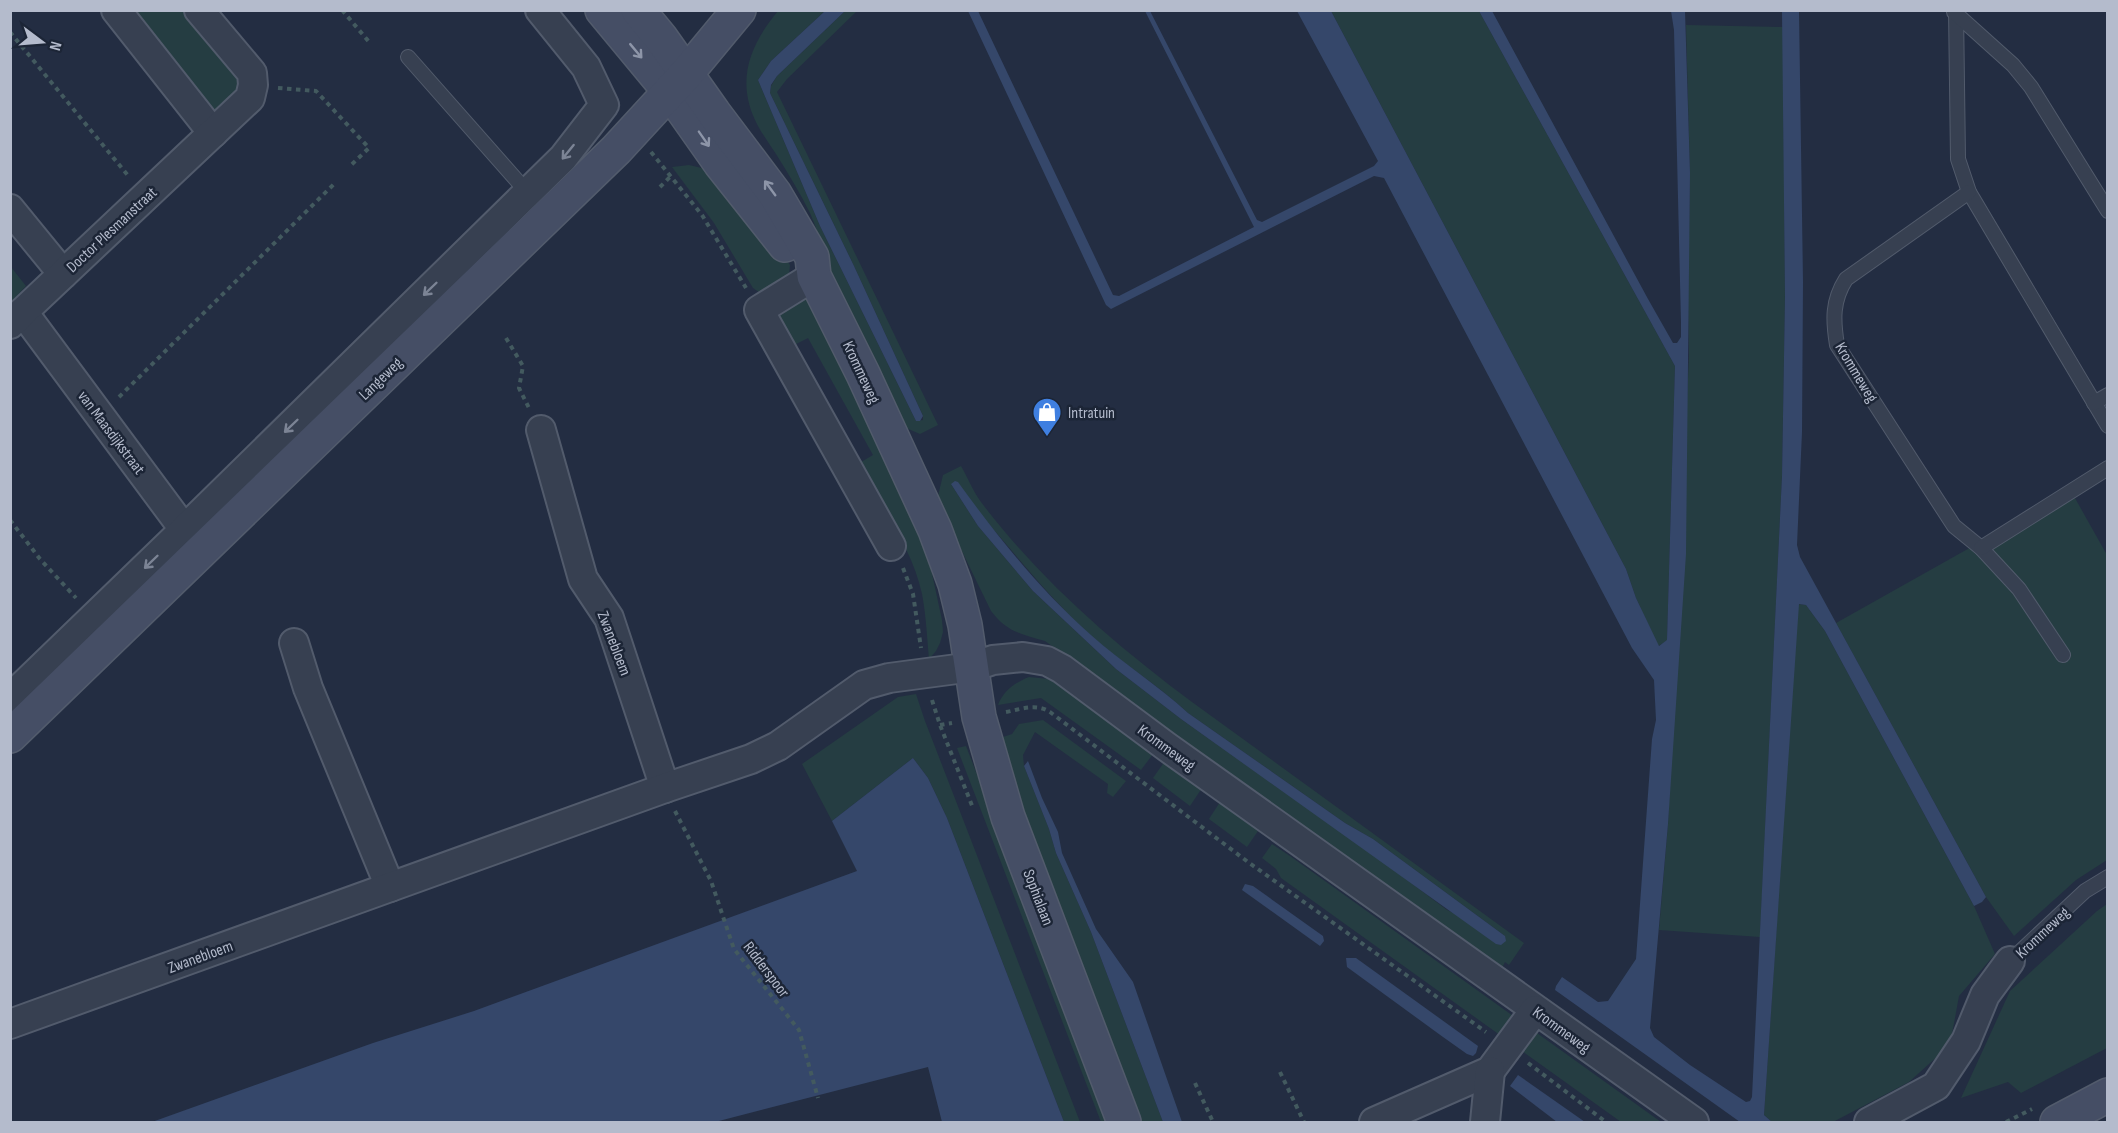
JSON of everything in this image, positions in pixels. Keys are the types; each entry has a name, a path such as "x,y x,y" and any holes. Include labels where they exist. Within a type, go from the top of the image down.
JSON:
{"street":[{"path":"116,10 213,133"},
{"path":"199,10 252,73 253,85"},
{"name":"Langeweg","path":"10,736 193,541 563,158 604,105 586,67 540,10"},
{"path":"602,10 678,83"},
{"path":"638,10 661,38 678,83"},
{"name":"Langeweg","path":"10,698 94,617 193,541 616,150 678,83 739,10"},
{"name":"Krommeweg","path":"678,83 720,163 776,232 797,263 814,276 864,374 935,530 955,584 972,667 993,660 1023,657 1047,661 1062,669 1167,747 1694,1122"},
{"name":"Doctor Plesmanstraat","path":"17,318 250,98 253,85"},
{"path":"10,209 63,274"},
{"path":"814,276 759,310 891,546"},
{"name":"van Maasdijkstraat","path":"17,318 101,417 193,541"},
{"name":"Zwanebloem","path":"541,430 583,579 609,618 666,788"},
{"path":"294,643 308,688 390,887"},
{"name":"Zwanebloem","path":"10,1024 751,759 778,746 864,685 889,678 972,667"},
{"name":"Sophialaan","path":"972,667 980,717 1008,817 1124,1122"},
{"name":"Krommeweg","path":"1869,1122 1936,1086 1966,1041 1984,995 2010,961"},
{"path":"1374,1122 1490,1071 1535,1010"},
{"path":"1485,1122 1490,1071"},
{"path":"2057,1122 2108,1095"}],"lane":[{"path":"1955,12 1958,159 1969,192 2108,426"},
{"path":"1955,12 2013,65 2025,80 2108,211"},
{"path":"408,57 528,193"},
{"name":"Krommeweg","path":"1969,192 1846,279 1837,293 1834,324 1838,345 1954,526 1981,548 2019,590 2063,655"},
{"path":"2094,403 2108,395"},
{"path":"1981,548 2108,468"},
{"name":"Krommeweg","path":"2010,961 2085,891 2108,877"}],"path":[{"path":"342,10 370,43"},
{"path":"10,32 145,196"},
{"path":"253,85 316,91 369,148 350,166"},
{"path":"633,131 702,215 759,310"},
{"path":"660,187 671,176"},
{"path":"101,417 336,182"},
{"path":"506,338 523,366 519,388 541,430"},
{"path":"10,520 40,559 94,617"},
{"path":"891,546 908,577 913,594 926,674"},
{"path":"940,725 1029,707 1042,707 1248,862 1508,1048 1606,1122"},
{"name":"Ridderspoor","path":"666,788 676,815 711,881 734,949 799,1030 818,1098"},
{"path":"1280,1072 1304,1122"},
{"path":"1195,1083 1212,1122"}],"green space":[{"path":"124,11 189,11 251,82 214,118"},
{"path":"778,11 825,11 771,61 758,80 820,226 916,421 923,420 854,266 770,93 777,76 845,11 857,11 787,79 777,92 938,425 920,434 906,428 900,422 839,292 810,213 762,133 751,110 746,81 750,59 759,39"},
{"path":"1331,11 1479,11 1675,366 1667,641 1658,646 1636,598 1626,569"},
{"path":"1686,25 1783,27 1785,297 1782,476 1760,937 1659,930 1668,824 1689,356 1690,173"},
{"path":"689,165 706,169 775,242 790,265 789,275 763,295 753,288 714,223 672,167"},
{"path":"11,267 26,286 10,302"},
{"path":"803,297 811,301 914,515 931,569 942,620 943,632 940,643 929,659 922,594 911,560 894,527 856,465 873,455 808,338 792,346 777,316 778,311"},
{"path":"961,466 981,502 1028,558 1079,610 1134,657 1192,702 1524,943 1509,965 1505,962 1502,968 1045,641 1015,631 1003,624 991,611 937,500 943,475","holes":["951,484 1052,597 1100,644 1188,713 1345,823 1373,839 1505,936 1447,910 1181,719 1116,669 1033,591 978,526"]},
{"path":"2071,491 2107,555 2107,860 2076,880 2014,936 1986,897 1836,623"},
{"path":"1798,604 1806,605 1825,631 1974,906 1995,954 1959,996 1950,1045 1909,1082 1833,1122 1772,1122 1764,1115"},
{"path":"1029,677 1049,679 1079,698 1153,754 1141,770 1041,698 998,705 1003,695"},
{"path":"916,694 1080,1122 1064,1122 947,818 928,778 913,758 832,821 802,764 898,697"},
{"path":"1043,720 1126,781 1113,797 1107,793 1108,784 1035,732 1023,755 1024,766 1056,853 1091,932 1163,1122 1139,1122 1019,804 1003,737 1012,734 1019,724"},
{"path":"966,746 1112,1122 1101,1122 957,748"},
{"path":"1165,761 1202,788 1190,806 1153,778"},
{"path":"1220,802 1258,831 1247,847 1209,819"},
{"path":"1272,844 1661,1122 1621,1122 1281,878 1276,869 1262,858"},
{"path":"2107,904 2107,1048 2021,1093 2008,1082 1961,1098 2010,991"}],"water":[{"path":"825,11 845,11 777,76 771,85 770,93 854,266 923,416 920,421 916,421 820,226 758,80 771,61"},
{"path":"968,11 978,11 1113,295 1119,296 1254,227 1145,11 1150,11 1257,220 1262,222 1374,166 1378,161 1297,11 1331,11 1626,569 1636,598 1659,646 1667,640 1675,366 1479,11 1492,11 1648,299 1673,343 1677,343 1681,337 1681,323 1674,30 1671,11 1685,11 1690,173 1686,554 1668,824 1650,1028 1654,1037 1690,1065 1746,1102 1752,1097 1782,476 1785,297 1782,11 1799,11 1803,282 1802,432 1797,545 1800,557 1986,897 1974,906 1825,631 1806,605 1799,604 1764,1115 1772,1122 1740,1122 1555,990 1562,977 1598,1002 1608,1001 1636,959 1652,739 1656,720 1654,680 1632,648 1384,178 1374,176 1111,309 1106,305"},
{"path":"955,481 1037,581 1103,645 1188,713 1345,823 1373,839 1505,936 1506,941 1501,945 1496,944 1181,719 1116,669 1033,591 978,526 951,484"},
{"path":"913,758 928,778 947,818 1064,1122 942,1122 928,1067 715,1122 152,1122 373,1043 474,1011 857,871 832,821"},
{"path":"1028,761 1058,832 1062,853 1096,929 1133,982 1182,1122 1163,1122 1091,932 1056,853 1024,766"},
{"path":"1245,884 1253,886 1323,936 1324,941 1320,946 1242,890"},
{"path":"1346,958 1356,958 1478,1046 1476,1053 1473,1056 1467,1054 1347,967"},
{"path":"1518,1075 1585,1122 1557,1122 1510,1086"}],"place":[{"name":"Intratuin","path":"1047,438"}]}
